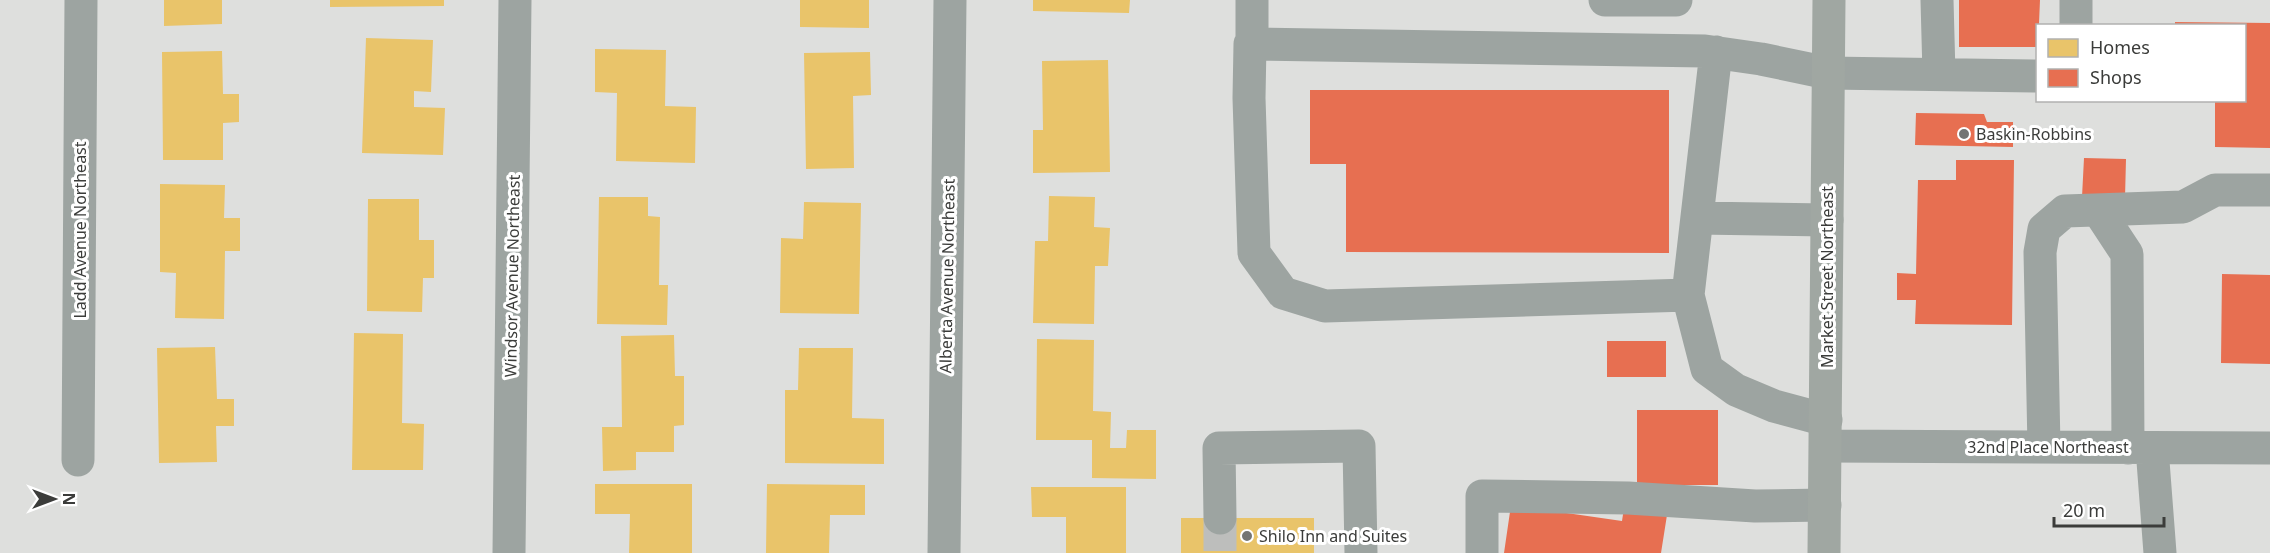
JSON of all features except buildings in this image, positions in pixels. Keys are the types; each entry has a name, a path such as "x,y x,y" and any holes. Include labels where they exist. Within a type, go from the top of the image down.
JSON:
{"main road":[{"name":"Market Street Northeast","path":"1824,553 1828,0"}],"street":[{"name":"Ladd Avenue Northeast","path":"78,460 81,0"},
{"name":"Windsor Avenue Northeast","path":"509,553 515,0"},
{"name":"Alberta Avenue Northeast","path":"944,553 950,0"},
{"path":"1252,0 1249,98 1254,253 1283,293 1324,306 1688,295 1716,52"},
{"path":"1605,0 1676,0"},
{"path":"1937,0 1939,74"},
{"path":"2076,0 2076,24"},
{"path":"1252,45 1716,52 1828,73 2036,76"},
{"path":"2044,447 2040,252 2044,229 2065,211 2183,207 2215,190 2270,190"},
{"path":"2098,210 2127,254 2140,448 2160,553"},
{"path":"1697,218 1827,220"},
{"name":"32nd Place Northeast","path":"1688,295 1707,369 1737,390 1826,433 2044,447 2270,448"},
{"path":"1220,518 1219,448 1359,446 1361,553"},
{"path":"1482,553 1482,496 1628,498 1755,506 1825,505"}],"tunnel":[{"path":"1220,518 1220,553"}],"place":[{"name":"Baskin-Robbins","path":"1964,134"},
{"name":"Shilo Inn and Suites","path":"1247,536"}]}
